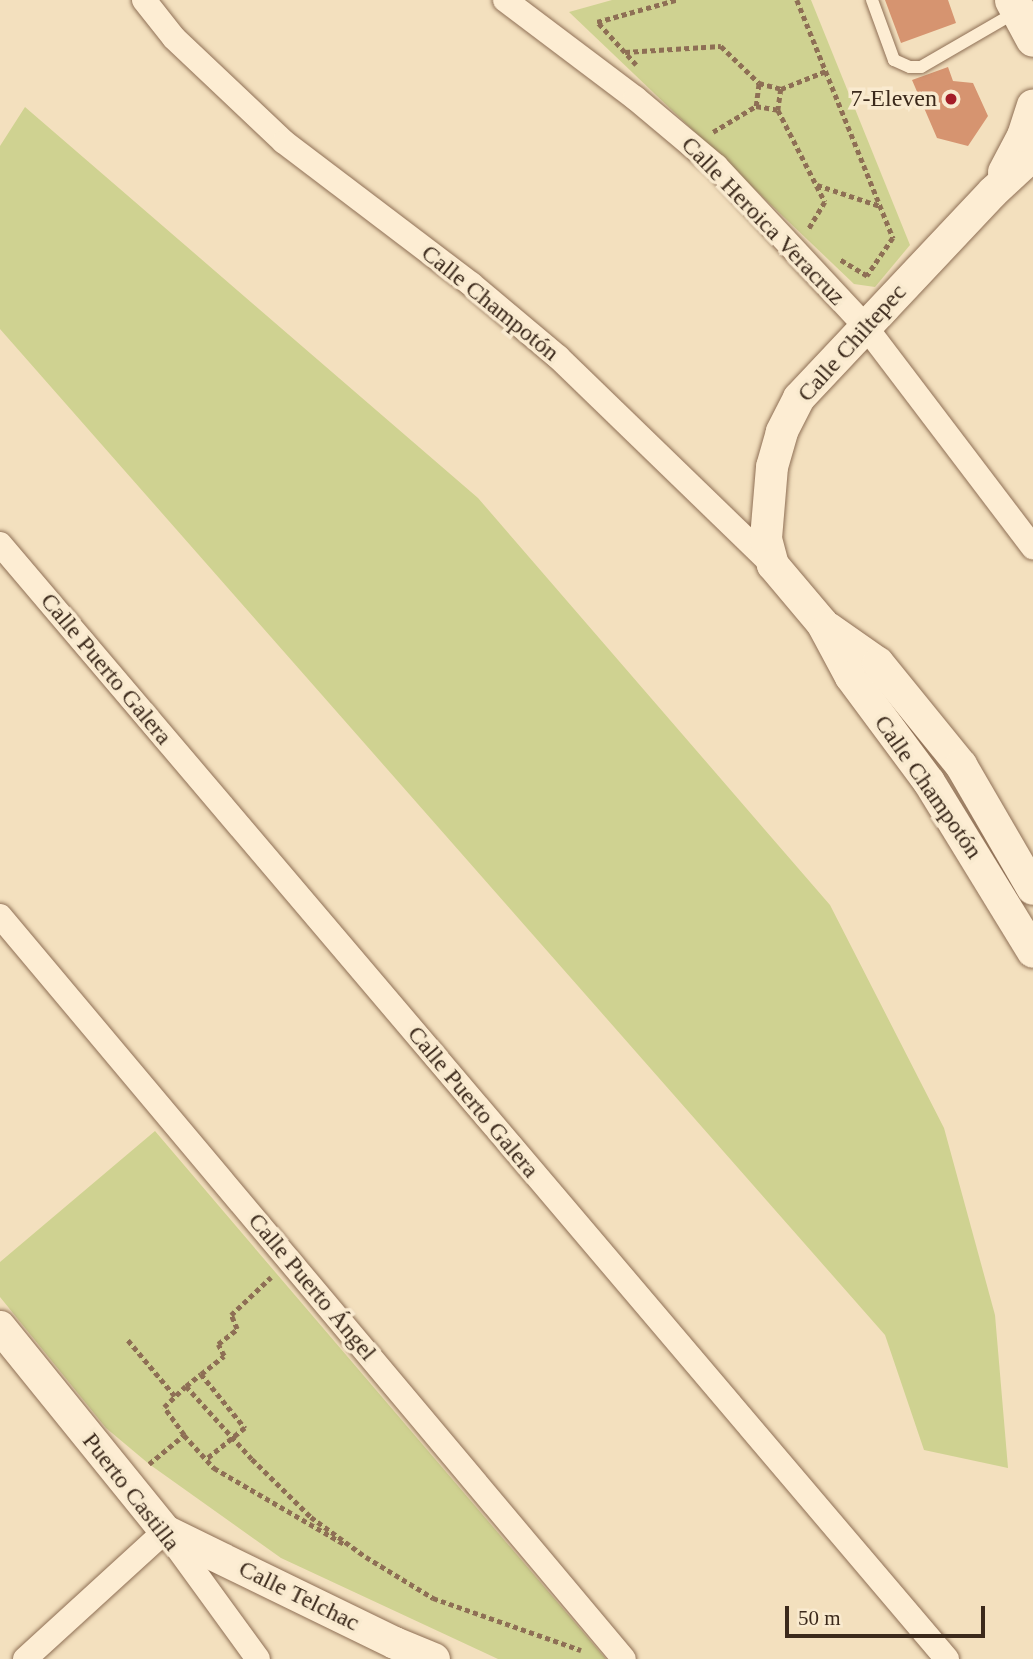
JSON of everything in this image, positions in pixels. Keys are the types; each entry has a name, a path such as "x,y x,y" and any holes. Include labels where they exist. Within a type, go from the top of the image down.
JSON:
{"street":[{"name":"Calle Champotón","path":"144,0 174,38 284,142 471,284 558,357 773,565 822,623 851,677 929,782 1033,952"},
{"name":"Calle Heroica Veracruz","path":"505,0 635,98 716,166 865,326 1033,547"},
{"name":"Calle Chiltepec","path":"993,192 1023,136 1033,106"},
{"name":"Calle Chiltepec","path":"773,565 766,539 767,501 772,467 782,432 799,398 993,192 1033,155"},
{"name":"Calle Puerto Galera","path":"0,544 947,1659"},
{"name":"Calle Champotón","path":"822,623 878,663 961,765 1033,889"},
{"name":"Calle Puerto Ángel","path":"0,916 624,1659"},
{"name":"Puerto Castilla","path":"0,1328 165,1531 258,1659"},
{"path":"24,1659 165,1531"},
{"name":"Calle Telchac","path":"165,1531 395,1643 434,1659"}],"lane":[{"path":"876,1 894,60 910,68 921,67 1021,17"}],"path":[{"path":"642,70 597,22 676,0"},
{"path":"797,0 893,238 867,276 835,257"},
{"path":"624,52 721,46 759,83 781,89 826,71"},
{"path":"756,106 759,83"},
{"path":"781,89 778,110 825,202 804,237"},
{"path":"707,136 756,106 778,110"},
{"path":"816,185 880,206"},
{"path":"289,1259 230,1315 237,1329 218,1344 224,1356 163,1407 184,1435 214,1468 433,1598 592,1653"},
{"path":"128,1340 175,1396"},
{"path":"201,1374 245,1428 207,1459"},
{"path":"186,1386 311,1517 366,1557"},
{"path":"149,1464 184,1435"}],"green space":[{"path":"612,0 811,0 910,245 875,287 854,284 569,12"},
{"path":"25,107 478,498 830,905 944,1128 995,1315 1008,1468 924,1450 885,1335 0,329 0,146"},
{"path":"155,1131 606,1659 498,1659 281,1558 149,1464 106,1428 0,1297 0,1262"}],"building":[{"path":"885,0 948,0 956,23 901,43"},
{"name":"7-Eleven","path":"948,67 953,81 973,83 988,116 968,146 937,138 912,80"}],"place":[{"name":"7-Eleven","path":"951,99"}]}
